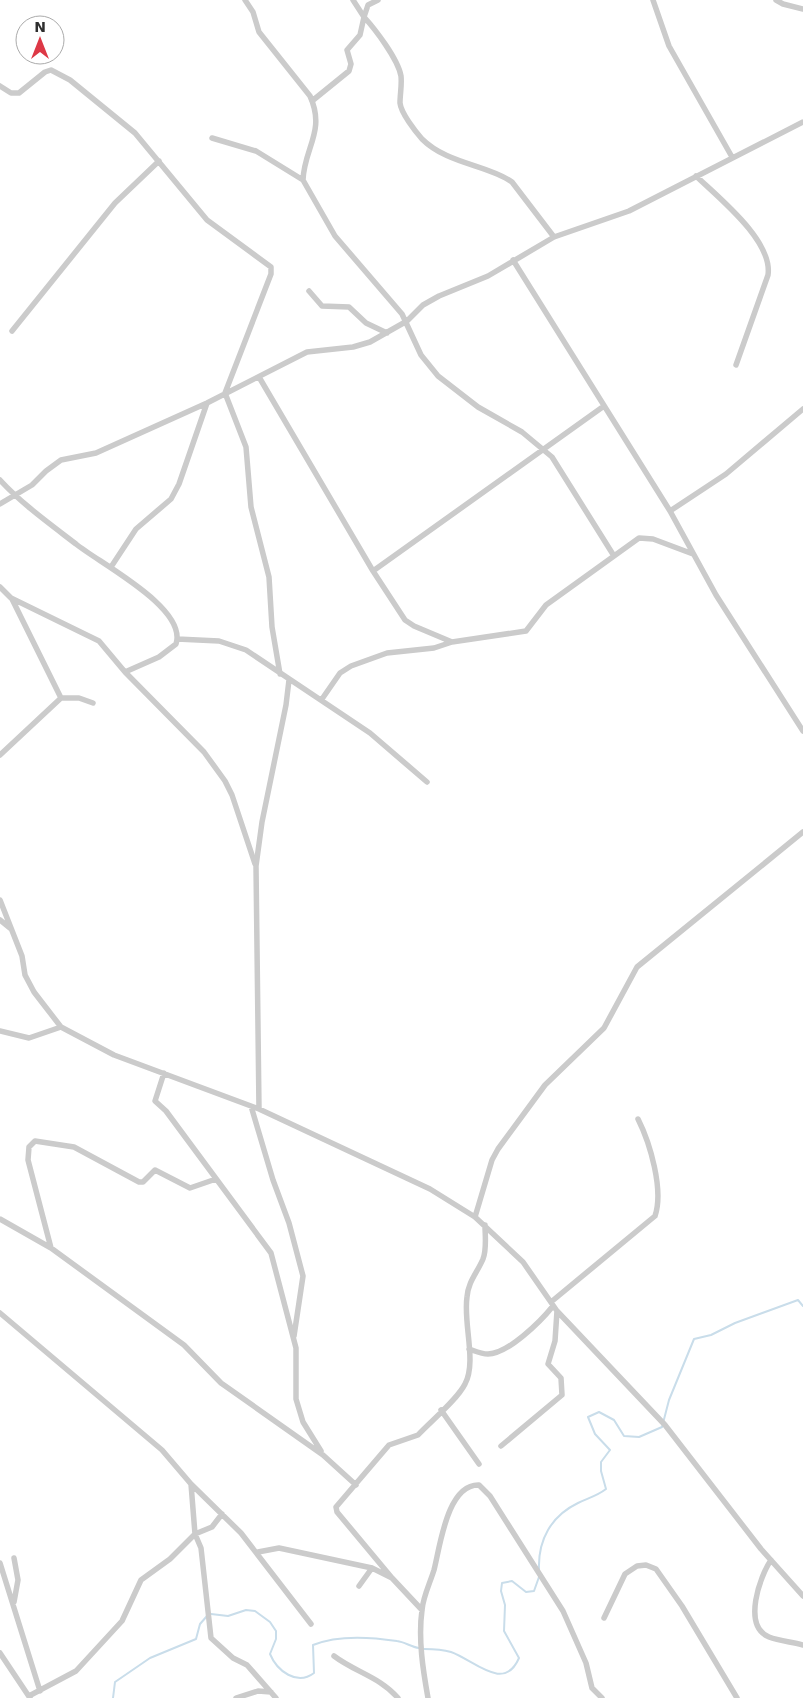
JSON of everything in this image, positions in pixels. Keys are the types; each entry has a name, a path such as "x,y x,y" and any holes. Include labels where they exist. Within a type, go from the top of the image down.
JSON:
{"street":[{"path":"244,0 253,12 259,32 312,101 316,128 303,180"},
{"path":"353,0 364,17 379,34 399,71 400,106 422,138 462,163 504,177 512,182 554,237"},
{"path":"312,101 348,74 351,64 347,50 360,35 368,5 378,0"},
{"path":"652,0 669,46 732,158"},
{"path":"776,0 783,4 803,9"},
{"path":"0,86 15,94 45,72 55,71 70,80 134,133 205,218 257,255 272,271 226,394 246,447 251,507 269,577 272,627 280,674"},
{"path":"0,504 32,485 61,460 96,453 226,394 308,352 362,345 407,321 430,300 488,276 554,237 629,211 803,122"},
{"path":"212,138 256,151 303,180 335,236 407,321 421,355 438,376 478,407 522,432 552,457 614,556"},
{"path":"12,331 115,203 159,161"},
{"path":"696,176 740,218 768,260 768,275 736,365"},
{"path":"513,260 670,511 693,554 803,731"},
{"path":"309,291 322,306 348,307 366,323 386,333"},
{"path":"260,377 373,571 405,620 452,642"},
{"path":"111,567 136,529 170,499 179,484 207,403"},
{"path":"373,571 544,451 604,406"},
{"path":"670,511 726,474 803,408"},
{"path":"0,480 15,496 76,545 141,589 166,612 176,628 177,639 172,648 159,657 125,672"},
{"path":"322,699 333,686 338,674 351,666 387,653 440,647 452,642 526,630 546,605 633,542 644,537 693,554"},
{"path":"0,587 12,598 99,641 125,672 215,766 232,795 256,866"},
{"path":"12,598 61,698"},
{"path":"177,639 219,641 246,650 370,732 427,782"},
{"path":"259,1109 256,866 262,822 286,705 289,680"},
{"path":"0,755 61,698 79,698 92,703"},
{"path":"476,1217 492,1160 498,1149 545,1085 604,1028 637,967 803,832"},
{"path":"0,900 22,956 25,975 34,992 61,1027 114,1055 259,1109 430,1189 476,1217 523,1262 554,1306 660,1418 771,1560 803,1596"},
{"path":"0,920 10,928"},
{"path":"0,1031 29,1038 61,1027"},
{"path":"164,1073 155,1101 166,1111 271,1253 294,1338 297,1358 295,1389 298,1404 303,1422 323,1455"},
{"path":"250,1106 275,1186 289,1223 304,1276 294,1338"},
{"path":"469,1349 487,1354 499,1351 537,1324 554,1306 656,1216 658,1205 650,1146 638,1119"},
{"path":"51,1248 28,1160 29,1148 35,1141 74,1147 139,1182 143,1182 155,1170 190,1188 216,1179"},
{"path":"0,1219 51,1248 184,1345 231,1392 323,1455 356,1485"},
{"path":"422,1610 392,1578 337,1512 336,1504 356,1485 389,1445 415,1437 456,1396 466,1383 469,1349 467,1296 470,1282 482,1260 485,1225"},
{"path":"501,1446 562,1395 563,1385 561,1378 548,1364 555,1341 554,1306"},
{"path":"0,1313 162,1450 191,1484 258,1552 311,1624"},
{"path":"441,1410 479,1464"},
{"path":"191,1484 195,1534 201,1548 210,1636 233,1658 247,1665 276,1698"},
{"path":"428,1698 423,1667 422,1610 450,1512 468,1486 479,1485 505,1518 564,1611 586,1663 592,1688 602,1698"},
{"path":"0,1653 3,1663 29,1697 76,1671 122,1621 137,1586 146,1574 170,1559 195,1534 212,1527 222,1514"},
{"path":"258,1552 279,1548 372,1568 392,1578"},
{"path":"14,1558 18,1580 14,1604"},
{"path":"771,1560 760,1578 755,1597 756,1616 761,1630 768,1637 803,1646"},
{"path":"0,1563 40,1691"},
{"path":"604,1618 625,1574 637,1566 651,1566 656,1569 682,1606 738,1698"},
{"path":"358,1586 372,1568"},
{"path":"334,1656 347,1666 374,1677 398,1698"},
{"path":"236,1698 258,1691 271,1692"}],"waterway":[{"path":"539,1569 541,1548 548,1530 554,1522 569,1508 606,1489 601,1471 601,1462 610,1450 595,1434 588,1417 599,1412 614,1420 624,1436 639,1437 662,1427 669,1400 694,1339 711,1335 735,1323 798,1300 803,1306"},
{"path":"424,1649 451,1652 497,1674 505,1673 513,1668 519,1658 504,1631 505,1605 501,1591 502,1583 512,1581 526,1592 534,1591 539,1577"},
{"path":"211,1614 228,1616 246,1610 255,1611 270,1622 276,1631 276,1639 270,1654 277,1666 288,1675 294,1677 308,1677 314,1673 313,1645 322,1642 343,1638 376,1639 400,1642 419,1648"},
{"path":"113,1698 115,1682 150,1658 196,1639 200,1624 207,1616"}]}
